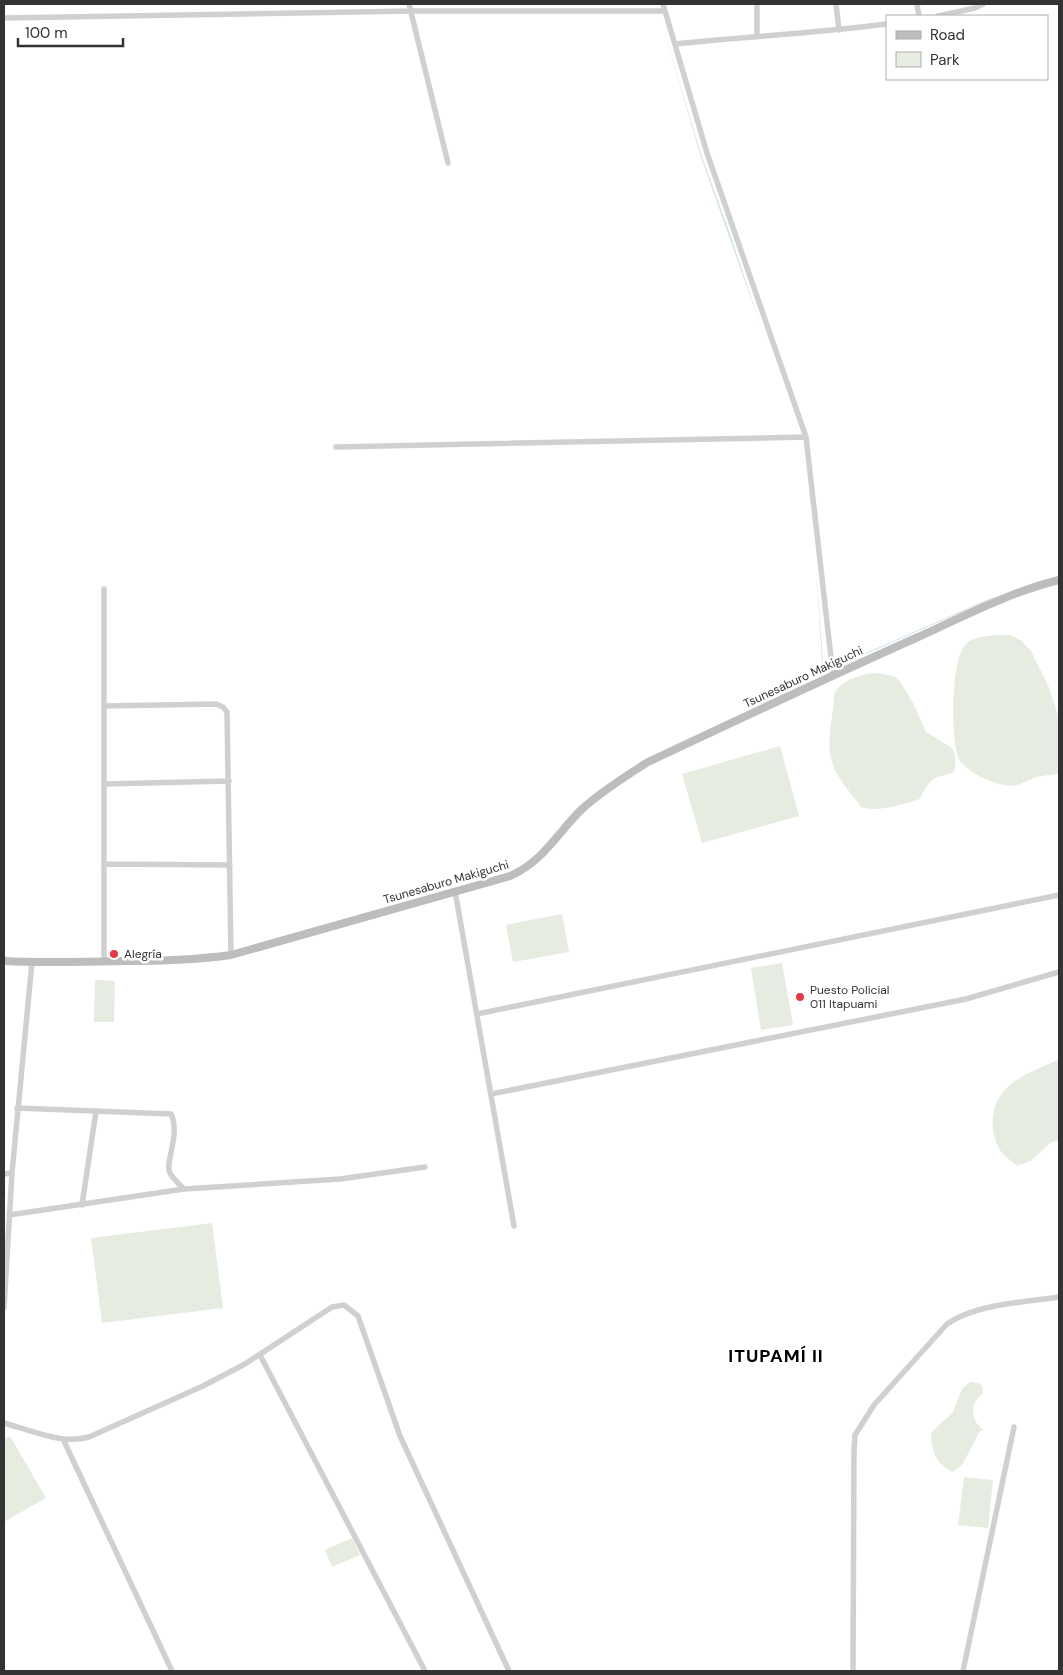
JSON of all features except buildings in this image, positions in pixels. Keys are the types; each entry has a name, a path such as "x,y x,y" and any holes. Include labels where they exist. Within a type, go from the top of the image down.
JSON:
{"street":[{"path":"409,4 448,163"},
{"path":"663,4 707,153 806,437 833,675"},
{"path":"757,4 757,36"},
{"path":"836,4 839,30"},
{"path":"943,15 975,8 983,4"},
{"path":"4,18 411,11 665,11"},
{"path":"675,44 886,24"},
{"path":"336,447 806,437"},
{"name":"Tsunesaburo Makiguchi","path":"4,961 104,962 184,960 231,955 510,876 526,868 548,848 582,809 648,762 833,675 990,605 1037,586 1059,580"},
{"path":"104,588 104,962"},
{"path":"104,706 216,704 223,707 227,712 231,955"},
{"path":"104,784 229,781"},
{"path":"104,864 230,865"},
{"path":"455,891 514,1226"},
{"path":"477,1014 1059,895"},
{"path":"4,1308 17,1108 32,962"},
{"path":"490,1094 966,999 1059,972"},
{"path":"17,1108 171,1114 174,1120 175,1138 168,1168 184,1189"},
{"path":"82,1205 96,1111"},
{"path":"9,1216 184,1189 340,1180 425,1167"},
{"path":"4,1174 12,1173"},
{"path":"853,1671 854,1450 855,1435 861,1423 874,1404 947,1324 955,1318 977,1310 1059,1297"},
{"path":"4,1423 63,1439 82,1439 203,1386 260,1355 332,1307 344,1305 358,1316 400,1436 509,1671"},
{"path":"260,1355 425,1671"},
{"path":"963,1671 1014,1428"},
{"path":"63,1439 172,1671"}],"green space":[{"path":"1010,635 1022,641 1031,651 1048,685 1059,718 1059,774 1040,776 1017,785 999,784 981,777 970,770 961,762 957,753 953,702 957,666 961,652 966,644 973,639"},
{"path":"876,673 894,676 899,680 913,703 926,732 952,748 955,763 954,772 935,778 927,786 920,799 890,807 867,809 861,807 842,782 833,765 829,744 834,698 837,689 855,677"},
{"path":"780,746 799,816 702,843 682,774"},
{"path":"562,914 569,952 513,962 506,925"},
{"path":"782,963 793,1025 761,1030 751,968"},
{"path":"95,980 115,981 114,1022 94,1022"},
{"path":"1059,1059 1059,1140 1050,1143 1031,1161 1017,1166 1001,1152 996,1142 992,1124 995,1106 1004,1091 1016,1080"},
{"path":"212,1223 223,1308 102,1323 91,1238"},
{"path":"970,1382 979,1383 983,1388 983,1393 977,1399 973,1412 975,1420 984,1430 980,1431 962,1465 953,1472 947,1469 936,1457 932,1446 931,1433 953,1412 962,1389"},
{"path":"10,1436 46,1498 4,1522 4,1439"},
{"path":"964,1477 993,1480 988,1528 958,1525"},
{"path":"352,1538 360,1555 332,1567 325,1550"}],"water":[{"path":"663,28 701,154 762,330 700,154"},
{"path":"816,570 825,671 824,672 822,661"},
{"path":"993,598 839,666 839,665"}],"place":[{"name":"Alegría","path":"114,954"},
{"name":"Puesto Policial 011 Itapuami","path":"800,997"}],"district":[{"name":"ITUPAMÍ II","path":"776,1356"}]}
